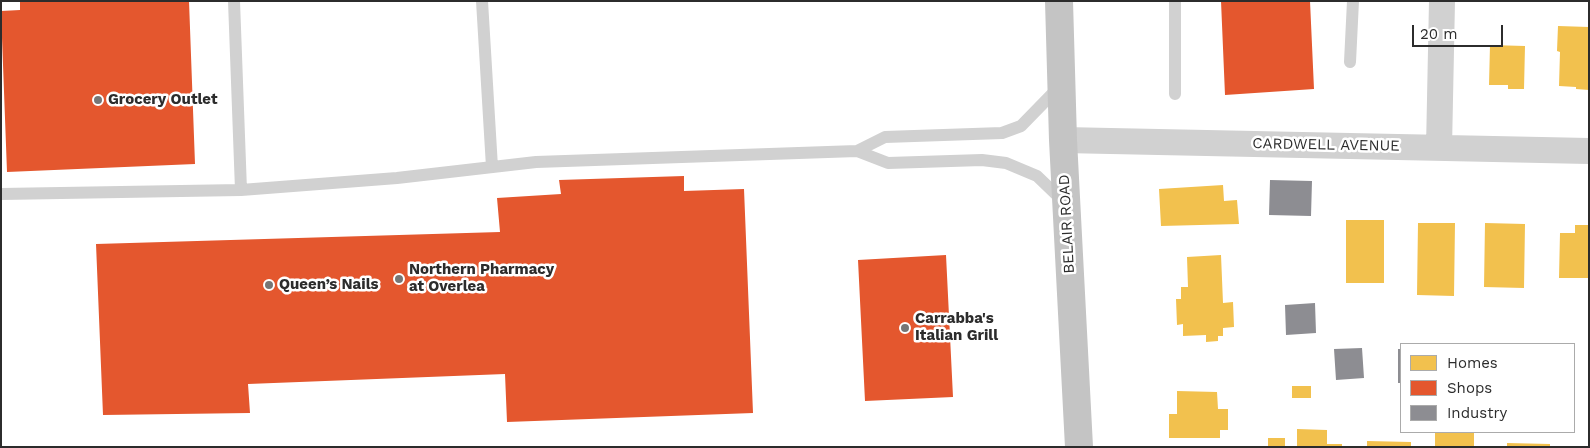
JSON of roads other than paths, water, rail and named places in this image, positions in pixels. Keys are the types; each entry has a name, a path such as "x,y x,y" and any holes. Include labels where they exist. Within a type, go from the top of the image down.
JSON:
{"main road":[{"name":"BELAIR ROAD","path":"1063,11 1063,140 1079,447"}],"street":[{"path":"1439,148 1442,1"},
{"name":"CARDWELL AVENUE","path":"1063,140 1589,151"}],"lane":[{"path":"234,1 242,190"},
{"path":"482,1 492,166"},
{"path":"1175,1 1175,94"},
{"path":"1350,62 1353,1"},
{"path":"856,151 885,137 1002,133 1021,126 1062,84"},
{"path":"1,194 242,190 397,178 536,162 856,151 888,163 982,160 1015,165 1037,176 1066,204"}],"place":[{"name":"Grocery Outlet","path":"98,100"},
{"name":"Northern Pharmacy at Overlea","path":"399,279"},
{"name":"Queen’s Nails","path":"269,285"},
{"name":"Carrabba's Italian Grill","path":"905,328"}]}
